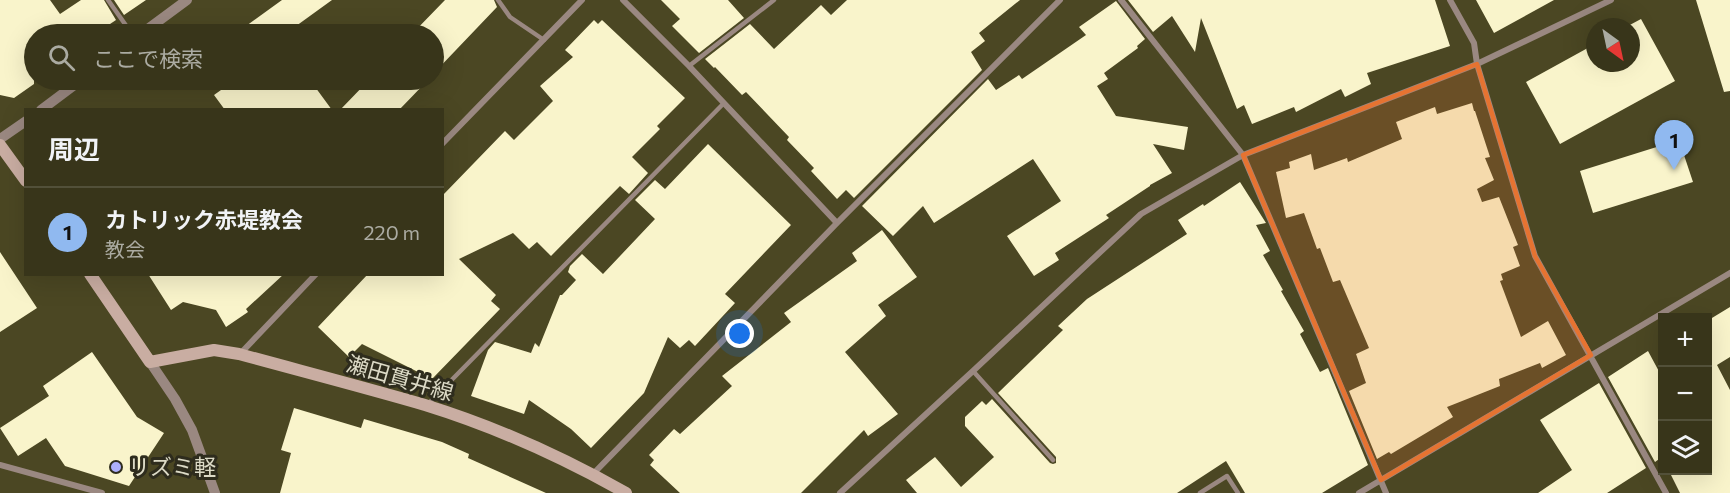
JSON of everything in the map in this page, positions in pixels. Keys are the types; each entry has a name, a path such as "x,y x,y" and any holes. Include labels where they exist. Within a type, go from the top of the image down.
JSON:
{"main road":[{"path":"0,145 24,178"},
{"path":"91,276 150,362"},
{"name":"瀬田貫井線","path":"150,362 214,350 239,354 426,405 539,448 626,493"}],"street":[{"path":"155,24 188,0"},
{"path":"444,142 582,0"},
{"path":"623,0 689,66 837,223"},
{"path":"593,474 837,223 1060,0"},
{"path":"1121,0 1243,155 1386,493"},
{"path":"1450,0 1474,43 1477,64 1535,256 1666,493"},
{"path":"840,493 1141,214 1243,155 1477,64 1611,0"},
{"path":"43,108 67,90"},
{"path":"0,139 24,122"},
{"path":"1359,493 1730,273"},
{"path":"239,354 314,276"},
{"path":"150,362 175,399 192,430 215,493"},
{"path":"0,465 102,493"}],"lane":[{"path":"108,0 125,24"},
{"path":"498,0 510,17 544,40"},
{"path":"689,66 774,0"},
{"path":"426,405 723,104"},
{"path":"973,371 1053,460"},
{"path":"1200,493 1227,476 1238,493"}],"highlighted area":[{"path":"1477,64 1535,256 1591,355 1381,480 1243,155"}],"building":[{"path":"0,0 50,0 60,14 81,0 104,0 116,20 110,24 24,24 25,90 14,98 0,95"},
{"path":"114,0 146,0 124,15"},
{"path":"282,0 332,0 299,24 249,24"},
{"path":"445,0 494,0 497,7 444,63 444,24 422,24"},
{"path":"661,0 728,0 744,18 699,53 672,26 680,19"},
{"path":"847,0 1020,0 979,33 985,41 971,52 982,70 854,198 846,190 837,199 811,171 814,168 787,140 789,137 746,92 742,95 705,59 750,24 774,49 821,5 831,15"},
{"path":"1128,0 1435,0 1450,46 1367,73 1371,84 1345,97 1341,89 1296,112 1294,107 1252,124 1244,105 1237,109 1201,18 1195,52 1172,16 1153,32"},
{"path":"1476,0 1554,0 1494,33"},
{"path":"1696,0 1730,0 1730,91 1724,92"},
{"path":"1116,1 1145,39 1137,46 1138,48 1104,73 1108,79 1097,86 1116,116 1188,127 1184,150 1153,144 1172,173 1106,215 1109,218 1055,253 1059,260 1034,276 1007,236 1061,201 1033,159 934,223 923,206 893,236 862,206 988,79 996,90 1019,75 1022,79 1086,35 1079,27"},
{"path":"594,20 598,24 602,20 685,98 657,126 660,129 632,157 648,173 629,194 620,186 551,256 537,242 529,249 513,233 459,259 496,295 491,301 500,309 432,379 362,344 349,357 318,327 366,276 444,276 444,194 505,131 514,140 553,101 540,86 573,57 565,50"},
{"path":"1640,20 1675,81 1560,144 1526,82 1586,49 1586,72 1640,72"},
{"path":"221,90 317,90 331,108 224,108 214,95"},
{"path":"359,90 418,90 401,108 342,108"},
{"path":"1472,103 1490,157 1485,158 1494,180 1477,189 1482,202 1499,197 1518,245 1513,247 1520,266 1501,274 1503,280 1500,281 1521,337 1548,321 1566,355 1542,368 1540,363 1499,379 1500,386 1447,407 1453,417 1391,454 1389,452 1377,459 1349,391 1366,383 1356,354 1369,348 1340,280 1333,282 1320,248 1317,249 1304,213 1286,218 1276,172 1290,168 1289,162 1311,154 1314,170 1347,158 1348,162 1402,139 1396,122 1435,107 1437,114"},
{"path":"1679,140 1693,182 1593,213 1580,171"},
{"path":"708,144 791,225 725,294 735,303 695,346 689,340 680,348 668,337 644,393 591,448 571,429 529,400 524,414 471,396 488,350 495,342 531,353 535,343 539,347 560,295 576,280 568,272 570,266 582,254 603,274 655,219 635,200 655,180 665,189"},
{"path":"1240,182 1266,223 1256,225 1270,251 1263,255 1304,331 1300,334 1320,372 1328,368 1368,465 1322,493 1245,493 1226,461 1177,493 917,493 906,480 935,457 961,487 994,457 965,426 965,417 982,401 986,405 992,399 1050,463 1056,463 1056,457 998,393 1063,330 1058,326 1087,299 1187,234 1178,220"},
{"path":"882,230 917,277 878,305 886,316 845,352 898,414 868,436 864,430 801,493 680,493 650,465 654,460 649,455 674,429 680,434 732,386 722,376 791,322 784,313 857,261 852,253"},
{"path":"0,252 37,308 0,332"},
{"path":"149,276 282,276 246,309 248,312 226,327 216,310 183,302 171,310"},
{"path":"1730,307 1730,357 1717,365 1730,390 1730,493 1680,493 1671,475 1712,475 1712,318"},
{"path":"1648,351 1658,370 1658,460 1655,462 1608,377"},
{"path":"92,352 137,417 164,433 129,486 65,466 46,438 18,456 0,428 49,396 43,386"},
{"path":"1599,383 1646,468 1607,493 1538,493 1572,470 1540,420"},
{"path":"294,408 361,428 364,419 442,442 469,454 468,458 546,493 280,493 291,453 281,450"}],"place":[{"name":"カトリック赤堤教会","path":"1674,170"},
{"name":"リズミ軽","path":"116,467"}]}
